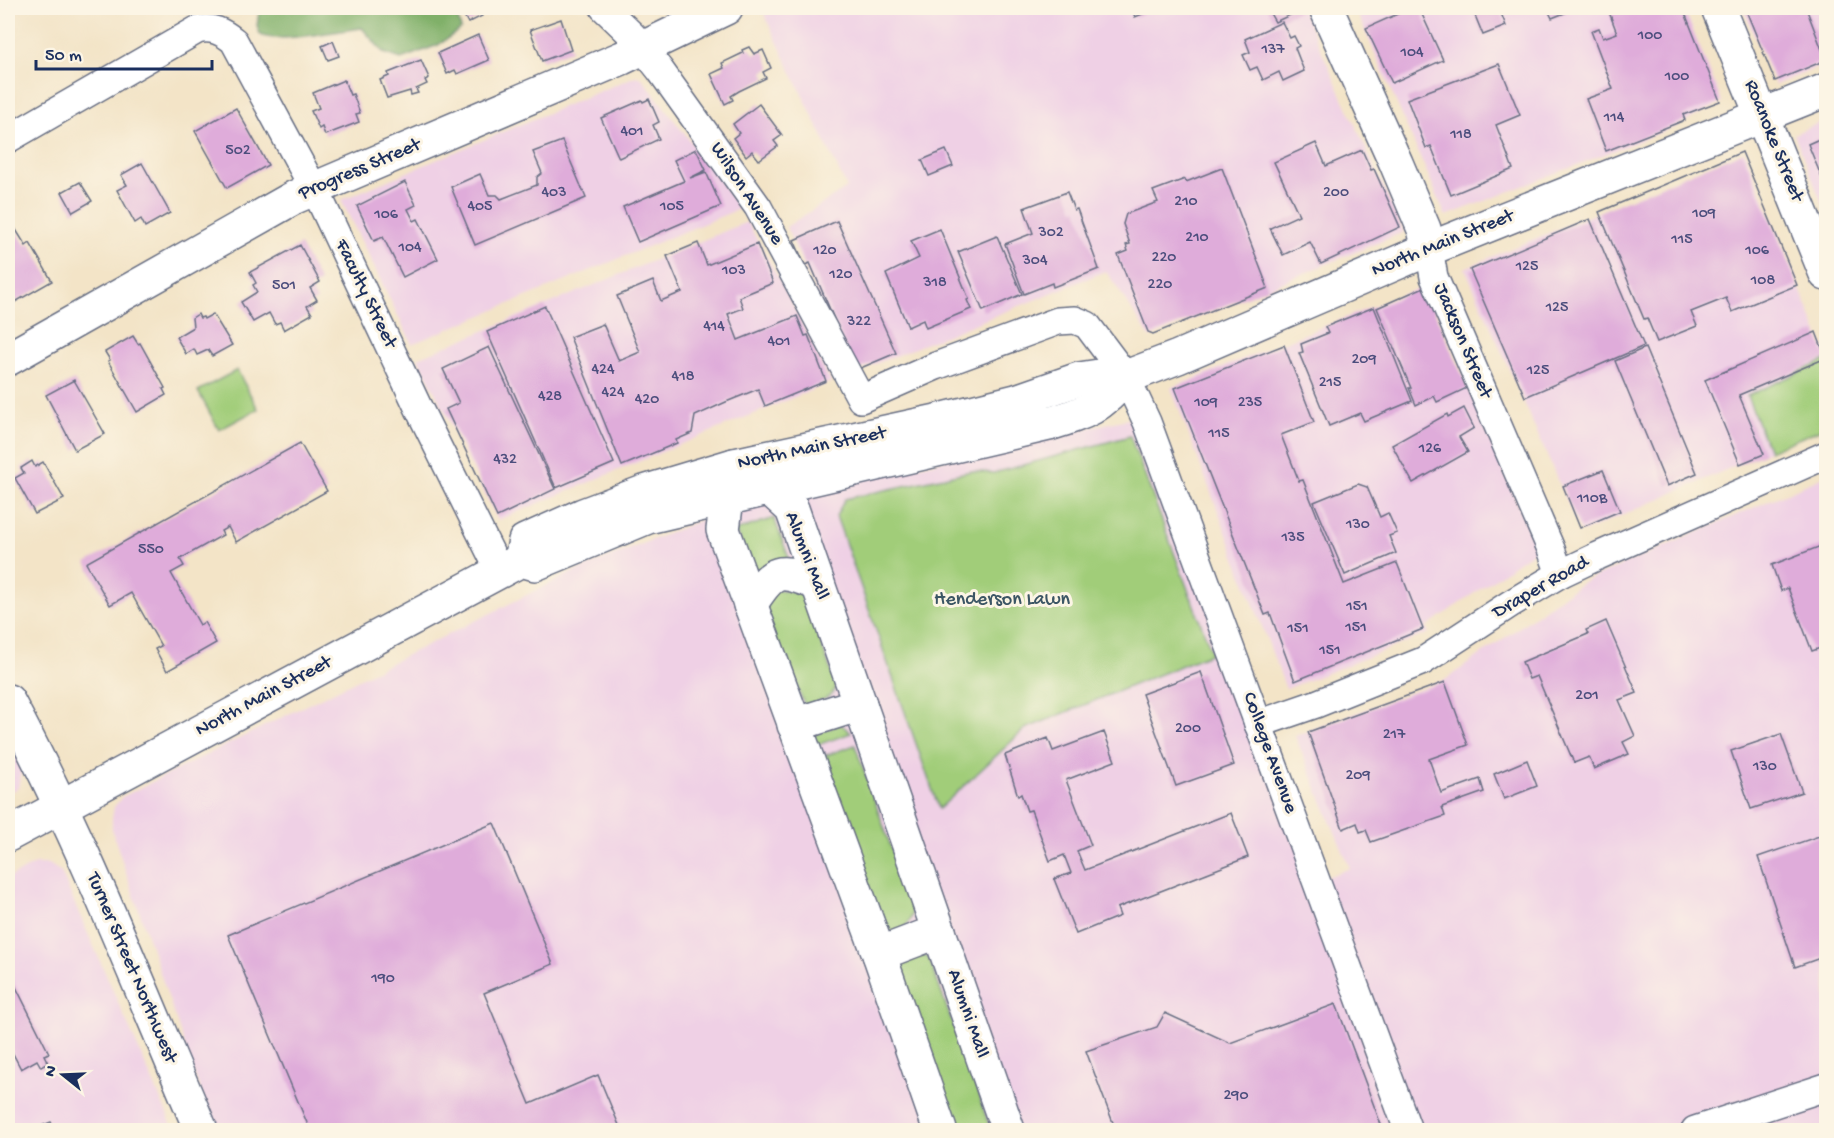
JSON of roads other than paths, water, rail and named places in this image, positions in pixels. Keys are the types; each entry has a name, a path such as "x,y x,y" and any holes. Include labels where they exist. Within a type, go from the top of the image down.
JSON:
{"street":[{"name":"Wilson Avenue","path":"604,8 643,49 758,207 861,399"},
{"name":"Progress Street","path":"8,359 296,197 643,49 726,8"},
{"name":"Jackson Street","path":"1326,8 1424,229 1434,277 1560,574"},
{"name":"Roanoke Street","path":"1718,8 1827,274"},
{"name":"Faculty Street","path":"8,139 197,30 213,29 223,32 234,41 314,189 419,409 510,566"},
{"name":"North Main Street","path":"510,566 525,541 583,515 644,492 734,465 936,422 1016,401 1079,379 1099,376 1126,377 1178,357 1429,249 1827,90"},
{"name":"College Avenue","path":"861,399 936,366 1058,321 1075,320 1087,325 1126,377 1150,432 1408,1131"},
{"name":"North Main Street","path":"8,834 510,566 535,564 648,517 1049,424 1083,413 1108,398 1126,377"},
{"name":"Draper Road","path":"1258,724 1316,704 1423,661 1560,574 1827,455"},
{"name":"Alumni Mall","path":"734,465 769,488 792,509 1008,1131"},
{"path":"734,465 723,530 879,954 940,1131"},
{"path":"750,605 771,577 782,573 794,574 818,584"},
{"name":"Turner Street Northwest","path":"8,701 42,764 61,806 201,1131"},
{"path":"794,725 860,704"},
{"path":"879,954 939,931"},
{"path":"1695,1131 1827,1086"}],"park label":[{"name":"Henderson Lawn","path":"1002,600"}]}
